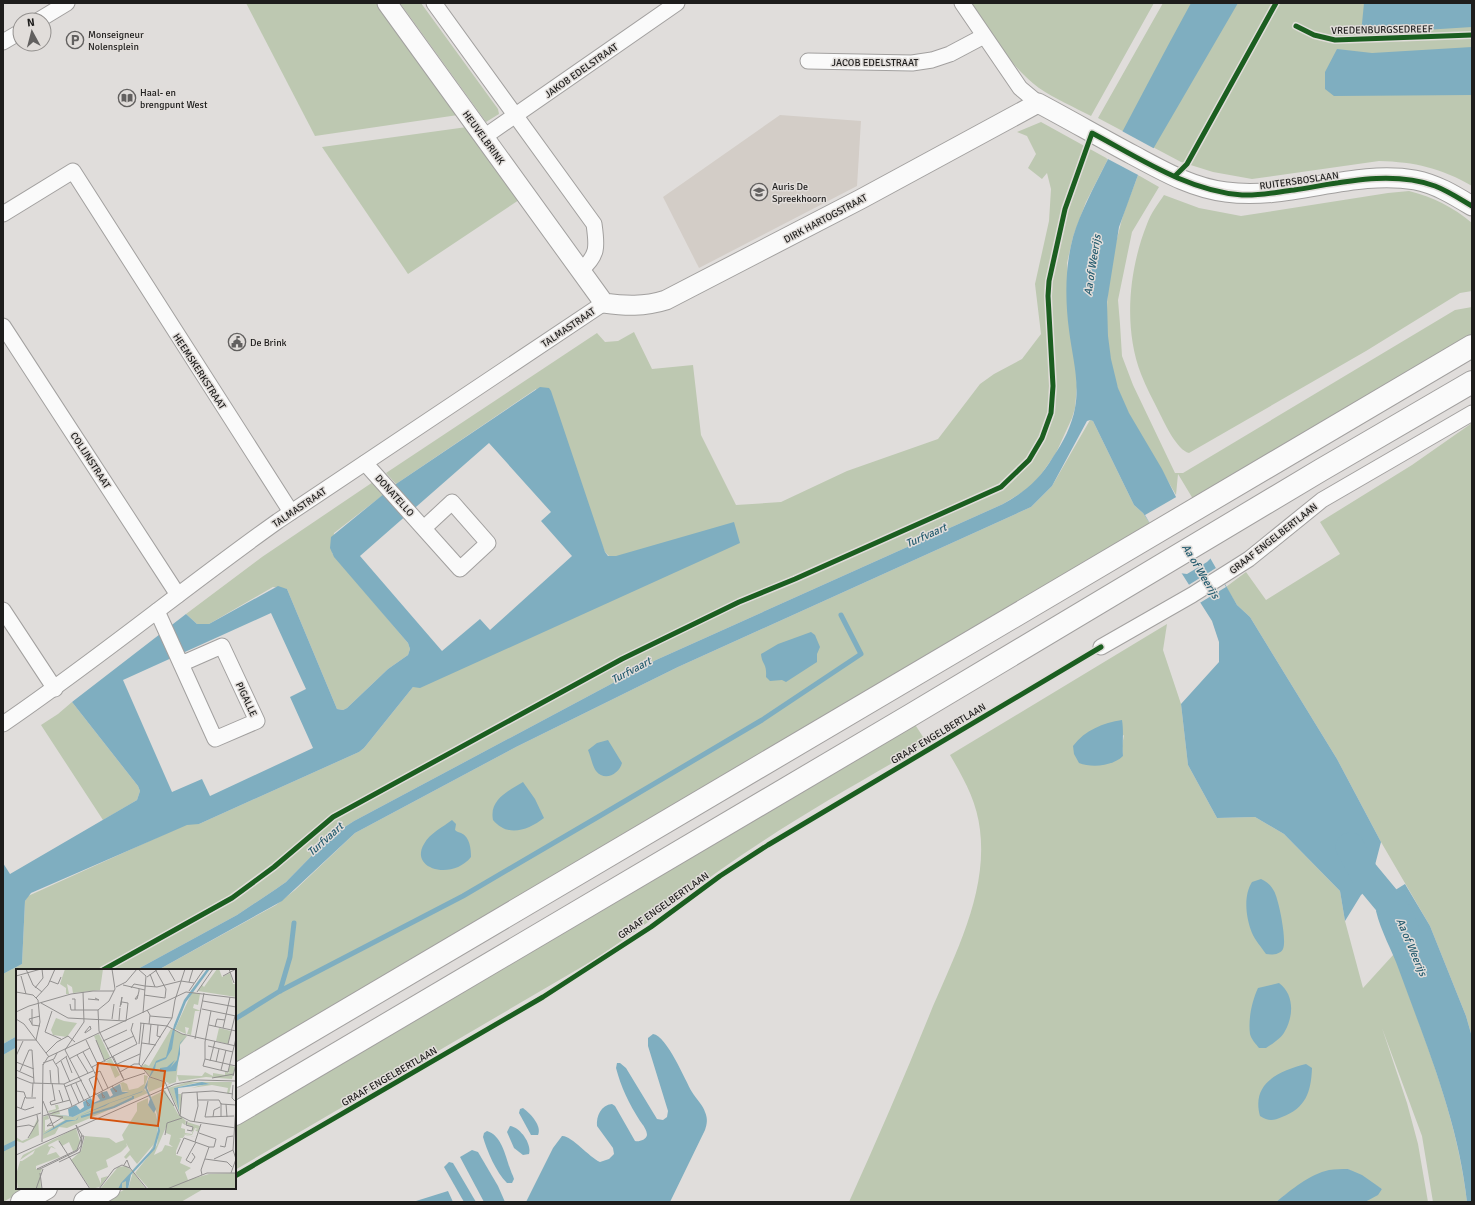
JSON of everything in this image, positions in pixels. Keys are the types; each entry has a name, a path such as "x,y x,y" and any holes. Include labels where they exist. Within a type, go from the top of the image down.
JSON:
{"main road":[{"path":"236,1075 1472,346"},
{"path":"236,1113 1472,382"},
{"path":"22,1202 44,1189"},
{"path":"85,1202 107,1189"}],"street":[{"path":"52,12 67,3"},
{"name":"HEUVELBRINK","path":"387,3 604,303"},
{"path":"434,3 594,224 597,247 592,261 580,271"},
{"name":"JAKOB EDELSTRAAT","path":"484,137 677,3"},
{"path":"962,3 1020,88 1038,103"},
{"name":"JACOB EDELSTRAAT","path":"808,61 912,63 932,60 950,54 984,36"},
{"name":"RUITERSBOSLAAN","path":"1038,103 1159,169 1198,185 1223,192 1243,195 1262,195 1370,179 1393,178 1414,180 1435,186 1455,195 1472,206"},
{"name":"DIRK HARTOGSTRAAT","path":"604,303 634,306 656,304 666,300 861,199 1038,103"},
{"name":"HEEMSKERKSTRAAT","path":"3,214 73,171 291,512"},
{"name":"TALMASTRAAT","path":"3,724 54,689 291,512 604,303"},
{"name":"COLIJNSTRAAT","path":"3,326 178,595"},
{"name":"GRAAF ENGELBERTLAAN","path":"1101,647 1192,595 1249,560 1322,500 1472,413"},
{"name":"DONATELLO","path":"365,463 424,528"},
{"path":"3,610 54,689"},
{"name":"PIGALLE","path":"157,611 215,739 257,721 222,646 179,659"}],"shaded area":[{"name":"Auris De Spreekhoorn","path":"780,115 861,121 857,186 699,268 663,197"}],"green space":[{"path":"246,3 378,3 458,115 315,136"},
{"path":"400,3 421,3 498,109 499,114 486,122"},
{"path":"968,3 1154,3 1091,116 1051,96 1028,79 1000,48"},
{"path":"1163,3 1472,3 1472,186 1438,170 1427,167 1379,161 1252,179 1213,172 1181,162 1098,118"},
{"path":"1041,122 1108,159 1086,202 1073,237 1067,263 1077,386 1075,408 1056,453 1040,476 1029,488 1003,504 656,660 354,821 331,836 286,882 276,889 237,915 138,969 16,969 16,1037 3,1044 3,974 22,964 25,901 28,896 187,824 199,824 359,752 364,748 413,687 616,556 610,557 605,552 536,389 396,484 386,473 597,333 605,342 618,341 634,332 652,369 693,365 701,435 736,505 781,502 847,471 938,439 980,384 994,374 1022,359 1041,334 1035,284 1049,221 1051,189 1047,173 1042,179 1028,168 1036,154 1027,136 1017,132"},
{"path":"467,127 519,200 408,274 322,147"},
{"path":"1138,175 1159,187 1132,232 1118,300 1122,356 1133,385 1175,473 1183,473 1455,310 1472,307 1472,335 1193,499 1178,474 1176,495 1129,414 1119,392 1108,346 1107,297 1114,250 1126,207"},
{"path":"1409,191 1442,203 1458,212 1472,223 1472,291 1460,293 1366,351 1189,453 1180,447 1165,423 1147,389 1141,374 1135,356 1130,318 1132,279 1141,241 1150,216 1164,195 1199,208 1241,216"},
{"path":"1090,420 1093,421 1134,505 1143,513 1151,525 236,1066 236,969 160,969 276,905 295,890 355,833 516,747 678,667 1031,507 1052,486"},
{"path":"1472,423 1472,1037 1466,1016 1430,926 1381,842 1337,759 1250,617 1237,605 1226,587 1246,572 1266,600 1340,554 1320,522 1412,465"},
{"path":"373,482 383,495 334,533 332,553 408,643 410,649 408,655 388,669 347,708 343,710 337,709 287,589 273,587 209,624 197,624 186,614 262,557"},
{"path":"1167,624 1163,650 1181,704 1188,765 1217,818 1255,817 1284,834 1340,891 1345,921 1363,988 1394,954 1438,1076 1455,1138 1467,1202 1433,1202 1422,1136 1382,1028 1407,1103 1418,1144 1428,1202 1365,1202 1382,1189 1348,1169 1328,1173 1301,1184 1276,1202 849,1202 958,949 974,902 979,878 981,854 980,830 973,800 950,755","holes":["1124,735 1122,746 1123,756 1079,763"]},
{"path":"72,702 138,786 140,791 137,800 103,820 41,725 58,714"},
{"path":"914,723 927,743 824,803 763,841 597,958 236,1169 236,1123"},
{"path":"16,1048 16,1189 26,1189 3,1202 3,1055"},
{"path":"125,1189 203,1189 181,1202 103,1202"}],"water":[{"path":"1191,3 1238,3 1138,175 1119,227 1107,302 1108,336 1111,359 1118,388 1129,413 1162,469 1181,507 1237,605 1250,617 1337,759 1381,842 1369,888 1361,895 1345,921 1340,891 1284,834 1255,817 1217,818 1188,765 1181,704 1219,662 1219,642 1212,621 1143,513 1134,505 1093,421 1090,420 1087,421 1052,486 1031,507 678,667 516,747 355,833 282,901 160,969 138,969 237,915 276,889 286,882 331,836 354,821 656,660 1003,504 1018,495 1031,484 1043,472 1060,446 1067,434 1074,414 1077,388 1066,295 1068,260 1073,237 1084,208 1097,181"},
{"path":"1364,3 1472,3 1472,27 1361,34"},
{"path":"1472,47 1472,95 1334,96 1325,89 1325,72 1337,49 1372,53"},
{"path":"540,387 549,388 605,552 608,556 616,556 734,522 740,543 420,688 413,687 364,748 359,752 199,824 187,825 31,893 25,901 22,964 3,974 3,863 10,874 137,800 140,791 138,786 72,702 186,614 197,624 209,624 278,586 287,589 337,709 343,710 347,708 388,669 408,655 410,649 408,643 334,557 330,548 331,537 396,484","holes":["489,443 551,512 541,521 572,556 490,630 480,619 442,651 360,556","271,613 306,689 290,697 313,748 210,796 202,779 172,792 123,680"]},
{"path":"811,632 815,635 820,647 817,654 817,662 786,682 782,680 770,681 766,677 766,669 761,654 778,644"},
{"path":"1122,720 1123,756 1114,762 1096,766 1079,763 1074,754 1073,746 1078,740 1101,725"},
{"path":"608,740 622,763 615,773 603,776 596,771 593,766 588,750 597,743"},
{"path":"523,782 535,799 544,818 525,829 505,829 493,820 494,807 501,797"},
{"path":"452,820 456,824 455,830 464,835 468,840 471,857 454,869 435,869 427,865 422,860 421,853 424,844 433,833"},
{"path":"1261,879 1272,887 1276,896 1282,920 1284,945 1282,951 1275,954 1266,954 1253,936 1248,921 1246,907 1247,894 1252,882"},
{"path":"1405,884 1430,926 1466,1016 1472,1037 1472,1202 1467,1202 1457,1142 1440,1084 1376,911 1384,897"},
{"path":"1279,983 1288,993 1290,999 1291,1012 1288,1025 1284,1034 1274,1043 1266,1048 1259,1048 1252,1040 1250,1034 1250,1016 1254,999 1258,988"},
{"path":"653,1034 664,1042 670,1050 692,1092 703,1107 707,1119 705,1130 670,1202 526,1202 553,1148 562,1136 575,1142 600,1162 609,1159 614,1154 613,1148 597,1126 598,1115 605,1106 612,1104 615,1106 635,1141 642,1140 646,1137 646,1129 632,1108 623,1089 616,1068 617,1063 620,1063 626,1068 657,1119 663,1120 667,1117 668,1111 648,1046 648,1038"},
{"path":"16,1037 16,1048 3,1055 3,1044"},
{"path":"1306,1064 1312,1068 1310,1085 1306,1098 1302,1104 1297,1109 1276,1119 1268,1120 1260,1116 1258,1105 1263,1087 1270,1080 1286,1070"},
{"path":"523,1108 529,1113 537,1124 539,1132 538,1135 531,1135 519,1113 520,1109"},
{"path":"510,1126 518,1129 527,1141 529,1146 529,1154 523,1155 514,1148 507,1132"},
{"path":"487,1131 497,1138 504,1150 514,1179 512,1183 507,1183 492,1161 483,1137 484,1133"},
{"path":"472,1150 478,1152 498,1186 505,1202 484,1202 460,1157"},
{"path":"449,1162 453,1163 476,1202 464,1202 444,1167"},
{"path":"1348,1169 1362,1175 1382,1189 1378,1195 1365,1202 1276,1202 1301,1183 1315,1175 1329,1170"},
{"path":"448,1191 453,1202 416,1201"}],"pier":[{"path":"1120,130 1155,149 1140,176 1106,158"},
{"path":"1178,496 1212,557 1207,562 1187,574 1179,573 1145,515"},
{"path":"1216,568 1226,587 1198,604 1187,586"}],"waterway":[{"path":"236,1018 280,991 463,896 762,720 861,654 841,615"},
{"name":"Aa of Weerijs","path":"1350,847 1364,873 1398,914 1405,931"},
{"path":"280,991 290,957 294,923"},
{"path":"3,1149 16,1142"}],"cycle path":[{"path":"1175,176 1187,164 1276,3"},
{"name":"VREDENBURGSEDREEF","path":"1296,26 1314,35 1335,40 1472,35"},
{"path":"105,969 232,898 274,867 333,817 622,659 739,602 795,579 1001,487 1029,460 1042,438 1051,413 1053,386 1048,296 1049,281 1065,209 1092,133 1164,172 1202,187 1222,192 1255,195 1347,181 1383,178 1418,181 1435,186 1472,206"},
{"path":"236,1175 543,997 651,927 720,876 768,845 1101,647"}],"place":[{"name":"Monseigneur Nolensplein","path":"75,40"},
{"name":"Haal- en brengpunt West","path":"127,98"},
{"name":"Auris De Spreekhoorn","path":"759,192"},
{"name":"De Brink","path":"237,342"}],"water label":[{"name":"Turfvaart","path":"926,535"},
{"name":"Turfvaart","path":"631,670"},
{"name":"Turfvaart","path":"325,839"}]}
